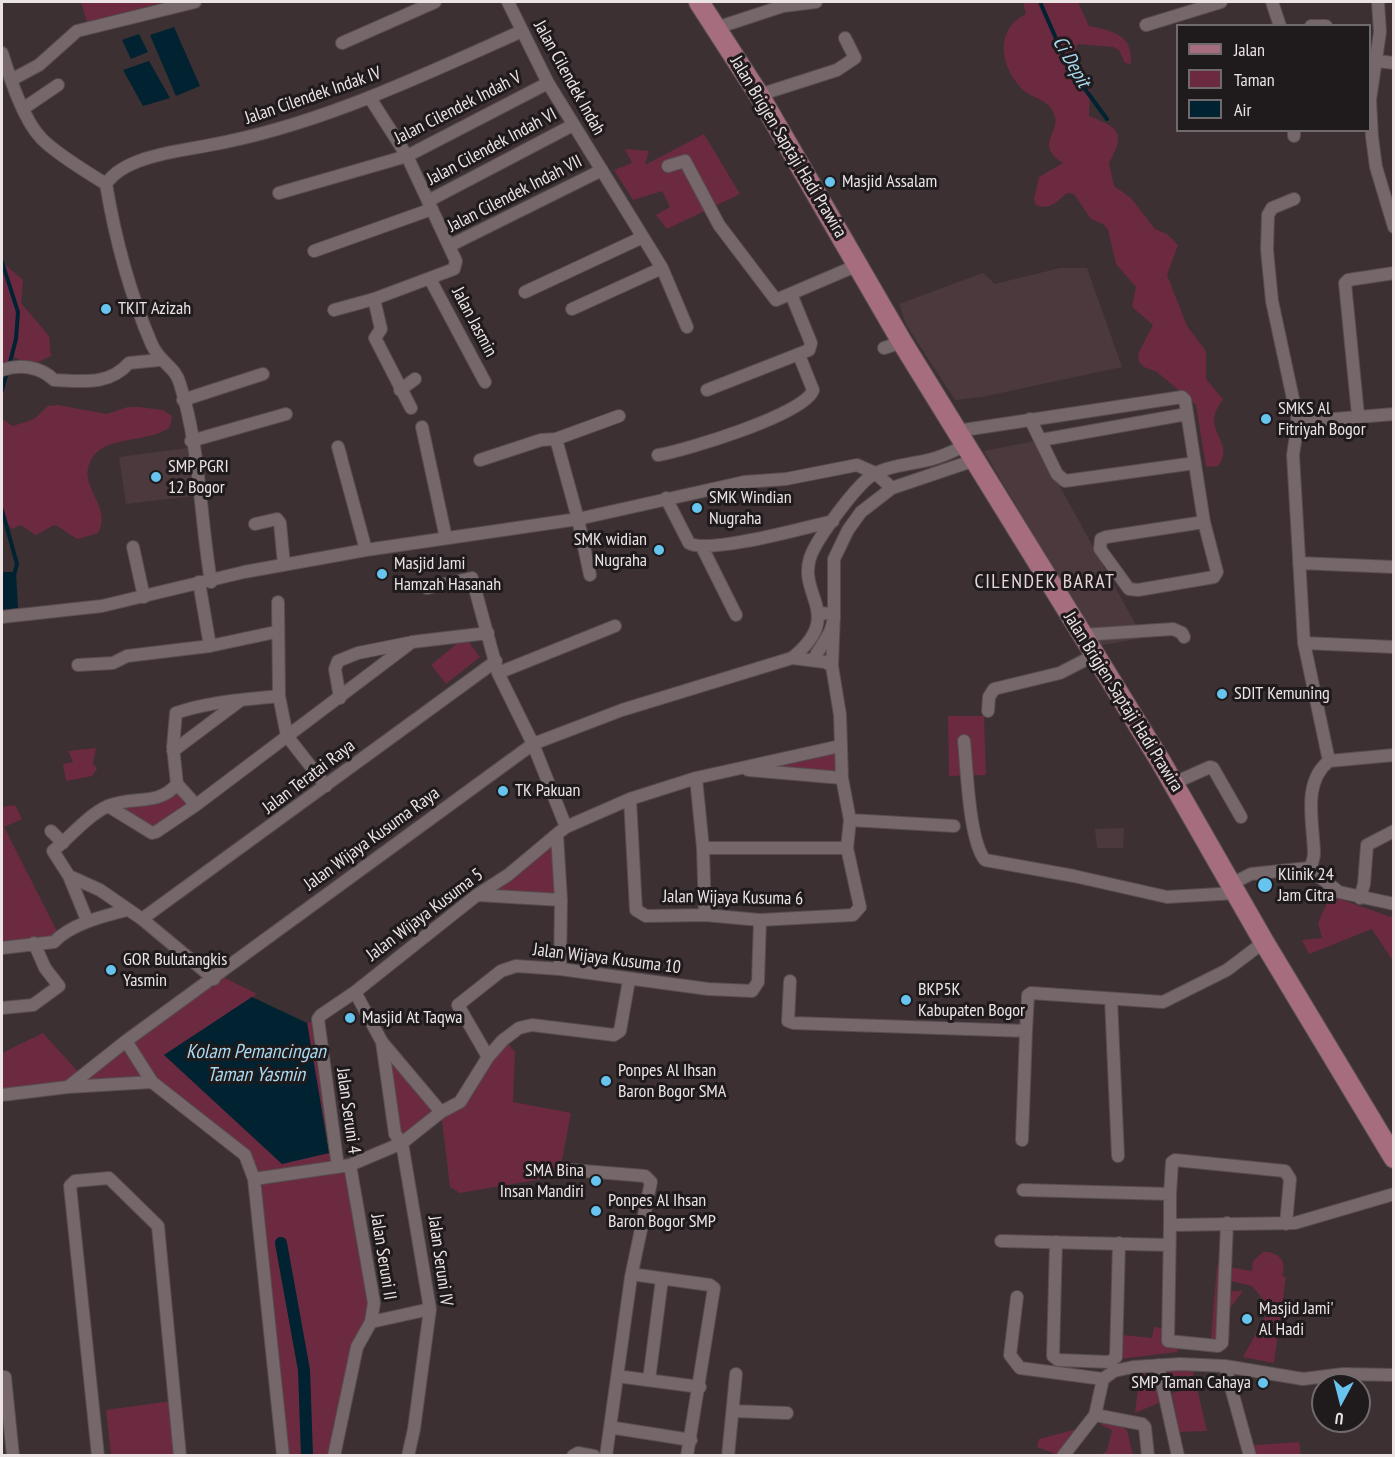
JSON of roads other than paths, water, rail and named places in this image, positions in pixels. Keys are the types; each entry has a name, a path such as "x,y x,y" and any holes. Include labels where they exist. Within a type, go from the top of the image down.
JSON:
{"main road":[{"name":"Jalan Brigjen Saptaji Hadi Prawira","path":"699,2 759,95 858,265 893,345 966,445 1173,783 1264,942 1394,1158"}],"street":[{"path":"10,80 39,65 76,31 195,2"},
{"path":"342,43 435,2"},
{"name":"Jalan Cilendek Indah","path":"508,2 548,82 662,268 687,327"},
{"path":"716,28 783,6 816,2"},
{"path":"1146,25 1221,2"},
{"path":"1272,2 1279,24"},
{"path":"1371,79 1377,61 1380,32 1378,2"},
{"name":"Jalan Cilendek Indak IV","path":"108,180 151,156 256,136 370,98 522,31"},
{"path":"759,95 841,68 855,58 845,38"},
{"path":"2,53 10,80 41,138 86,172 108,180 113,228 140,317 159,360 175,372 183,400 191,441 210,646"},
{"path":"1377,61 1394,63"},
{"name":"Jalan Cilendek Indah V","path":"279,193 406,156 548,82"},
{"path":"24,108 58,85"},
{"path":"370,98 406,156 449,246"},
{"path":"1371,113 1374,153 1394,227"},
{"name":"Jalan Cilendek Indah VI","path":"314,250 430,205 573,125"},
{"path":"668,166 685,161 719,225 776,300 858,265"},
{"name":"Jalan Cilendek Indah VII","path":"334,310 374,299 454,269 456,261 449,246 602,170"},
{"path":"1294,200 1272,208 1268,215 1267,250 1272,301 1298,422 1293,455 1304,643 1329,761"},
{"path":"525,292 643,237"},
{"path":"572,309 662,268"},
{"path":"1358,415 1345,283 1348,280 1394,273"},
{"name":"Jalan Jasmin","path":"430,279 485,382"},
{"path":"707,390 809,350 811,343 791,294"},
{"path":"374,299 381,329 375,338 411,408"},
{"path":"658,455 717,440 767,420 802,402 813,390 799,355"},
{"path":"5,369 45,371 54,380 98,380 119,374 129,363 159,360"},
{"path":"183,400 263,374"},
{"path":"400,390 415,379"},
{"path":"792,658 808,645 819,614 810,576 810,558 856,490 875,473 935,458 1030,419 1180,397 1185,400 1204,522 1217,572 1214,577 1138,590 1130,589 1100,549 1101,539 1204,522"},
{"path":"191,441 286,414"},
{"path":"1041,440 1187,414"},
{"path":"1298,422 1358,415 1394,414"},
{"path":"480,460 541,440 556,439 620,416"},
{"path":"1030,419 1057,474 1061,479 1071,482 1195,463"},
{"path":"422,427 446,538"},
{"path":"556,439 590,574"},
{"path":"813,660 830,632 834,614 834,559 848,530 861,512 892,488 941,472 966,445"},
{"path":"338,447 366,550"},
{"path":"935,458 941,472"},
{"path":"8,616 79,609 144,597 244,572 366,550 578,519 666,498 857,465 875,473 892,488"},
{"path":"666,498 690,543 702,547 757,539 833,521"},
{"path":"255,524 277,519 280,523 284,565"},
{"path":"133,547 144,597"},
{"path":"702,547 736,615"},
{"path":"810,558 834,559"},
{"path":"1299,563 1394,567"},
{"path":"427,588 472,578 497,667 533,744 561,831 560,969"},
{"path":"278,602 279,696 287,736 326,786"},
{"path":"819,614 834,614"},
{"name":"Jalan Wijaya Kusuma 6","path":"630,799 636,910 646,916 705,915 760,920 853,915 860,906 848,848 850,820 842,778 840,715 832,666 834,614"},
{"name":"Jalan Teratai Raya","path":"142,919 326,786 497,667 615,626"},
{"path":"1082,635 1173,629 1182,633 1184,637"},
{"path":"78,665 113,663 127,656 210,646 271,633"},
{"path":"340,698 335,669 339,661 358,653 412,642 488,633"},
{"path":"108,806 152,833 196,805 412,642"},
{"path":"1304,643 1394,647"},
{"path":"988,711 989,697 994,689 1060,673 1095,655"},
{"name":"Jalan Wijaya Kusuma Raya","path":"68,1087 126,1041 533,744 622,710 792,658 813,660 832,666"},
{"path":"196,805 177,784 173,751 176,713 193,707 279,696"},
{"path":"173,751 242,700"},
{"path":"964,741 969,801 978,853 985,860 1074,876 1167,897 1234,888 1251,874 1308,868 1312,864 1314,855 1311,787 1322,767 1329,761 1394,755"},
{"name":"Jalan Wijaya Kusuma 5","path":"318,1024 321,1015 355,992 477,895 508,876 561,831 630,799 696,778 840,746"},
{"path":"1173,783 1210,767 1213,768 1241,817"},
{"path":"736,769 842,778"},
{"path":"696,778 703,849 705,915"},
{"path":"87,920 69,876 53,851 108,806 160,798 167,795 177,784"},
{"path":"850,820 954,826"},
{"path":"51,831 63,843"},
{"path":"1360,898 1364,884 1367,845 1394,831"},
{"path":"703,849 848,848"},
{"path":"1308,868 1339,892 1394,904"},
{"path":"69,876 100,890 142,919 214,979"},
{"path":"477,895 561,900"},
{"path":"2,948 54,942 59,936 83,926 87,920 127,910"},
{"name":"Jalan Wijaya Kusuma 10","path":"488,1057 459,1010 461,1001 510,967 560,969 629,980 752,991 758,982 760,920"},
{"path":"1022,1140 1028,995 1031,993 1155,1002 1171,999 1227,970 1264,942"},
{"path":"2,1008 33,1005 59,986 45,968 34,943"},
{"path":"254,1179 344,1166 402,1143 441,1112 460,1102 488,1057 519,1028 532,1025 614,1035 620,1031 629,980"},
{"path":"790,981 788,1021 793,1023 1026,1031"},
{"path":"355,992 382,1042 441,1112"},
{"path":"1111,999 1118,1156"},
{"name":"Jalan Seruni 4","path":"318,1024 344,1166"},
{"path":"126,1041 152,1082 245,1155 254,1179 283,1455"},
{"name":"Jalan Seruni IV","path":"382,1042 395,1134 402,1143 430,1309 414,1429 408,1455"},
{"path":"2,1095 68,1087 152,1082"},
{"path":"1227,1223 1221,1345 1168,1341 1172,1162 1175,1160 1285,1172 1290,1179 1286,1224"},
{"name":"Jalan Seruni II","path":"334,1455 357,1347 371,1322 374,1304 344,1166"},
{"path":"572,1170 645,1176 651,1182 631,1277 606,1455"},
{"path":"98,1455 70,1186 75,1181 109,1178 158,1226 180,1455"},
{"path":"1023,1190 1170,1194"},
{"path":"1170,1225 1286,1224 1333,1214 1394,1194"},
{"path":"1001,1241 1169,1245"},
{"path":"1056,1242 1053,1356 1058,1360 1110,1362 1116,1357 1119,1243"},
{"path":"638,1275 710,1285 714,1288 700,1387 687,1455"},
{"path":"649,1380 662,1279"},
{"path":"1017,1297 1010,1355 1013,1363 1020,1368 1103,1379"},
{"path":"371,1322 430,1309"},
{"path":"1158,1365 1178,1455"},
{"path":"1063,1455 1095,1414 1103,1379 1114,1371 1158,1365 1225,1366 1303,1379 1343,1374 1394,1375"},
{"path":"1225,1366 1250,1455"},
{"path":"728,1455 736,1374"},
{"path":"2,1377 5,1377 13,1455"},
{"path":"624,1377 700,1387"},
{"path":"734,1410 787,1413"},
{"path":"1095,1414 1142,1424 1145,1427 1148,1455"},
{"path":"615,1428 691,1440"},
{"path":"573,1455 578,1453 594,1455"}],"water":[{"path":"174,27 200,86 176,96 150,35"},
{"path":"139,34 148,52 131,59 122,40"},
{"path":"149,61 170,98 143,106 123,70"},
{"path":"2,572 16,572 18,608 2,610"},
{"name":"Kolam Pemancingan Taman Yasmin","path":"252,997 307,1023 329,1153 282,1164 164,1055"}],"waterway":[{"name":"Ci Depit","path":"1040,2 1068,66 1107,119"},
{"path":"2,262 18,312 16,339 9,366"},
{"path":"2,391 7,373"},
{"path":"2,510 17,564 14,575"},
{"path":"281,1243 304,1370 307,1456"}],"place":[{"name":"Masjid Assalam","path":"830,182"},
{"name":"TKIT Azizah","path":"106,309"},
{"name":"SMKS Al Fitriyah Bogor","path":"1266,419"},
{"name":"SMP PGRI 12 Bogor","path":"156,477"},
{"name":"SMK Windian Nugraha","path":"697,508"},
{"name":"SMK widian Nugraha","path":"659,550"},
{"name":"Masjid Jami Hamzah Hasanah","path":"382,574"},
{"name":"SDIT Kemuning","path":"1222,694"},
{"name":"TK Pakuan","path":"503,791"},
{"name":"Klinik 24 Jam Citra","path":"1265,885"},
{"name":"GOR Bulutangkis Yasmin","path":"111,970"},
{"name":"BKP5K Kabupaten Bogor","path":"906,1000"},
{"name":"Masjid At Taqwa","path":"350,1018"},
{"name":"Ponpes Al Ihsan Baron Bogor SMA","path":"606,1081"},
{"name":"SMA Bina Insan Mandiri","path":"596,1181"},
{"name":"Ponpes Al Ihsan Baron Bogor SMP","path":"596,1211"},
{"name":"Masjid Jami' Al Hadi","path":"1247,1319"},
{"name":"SMP Taman Cahaya","path":"1263,1383"}],"district":[{"name":"CILENDEK BARAT","path":"1045,582"}]}
